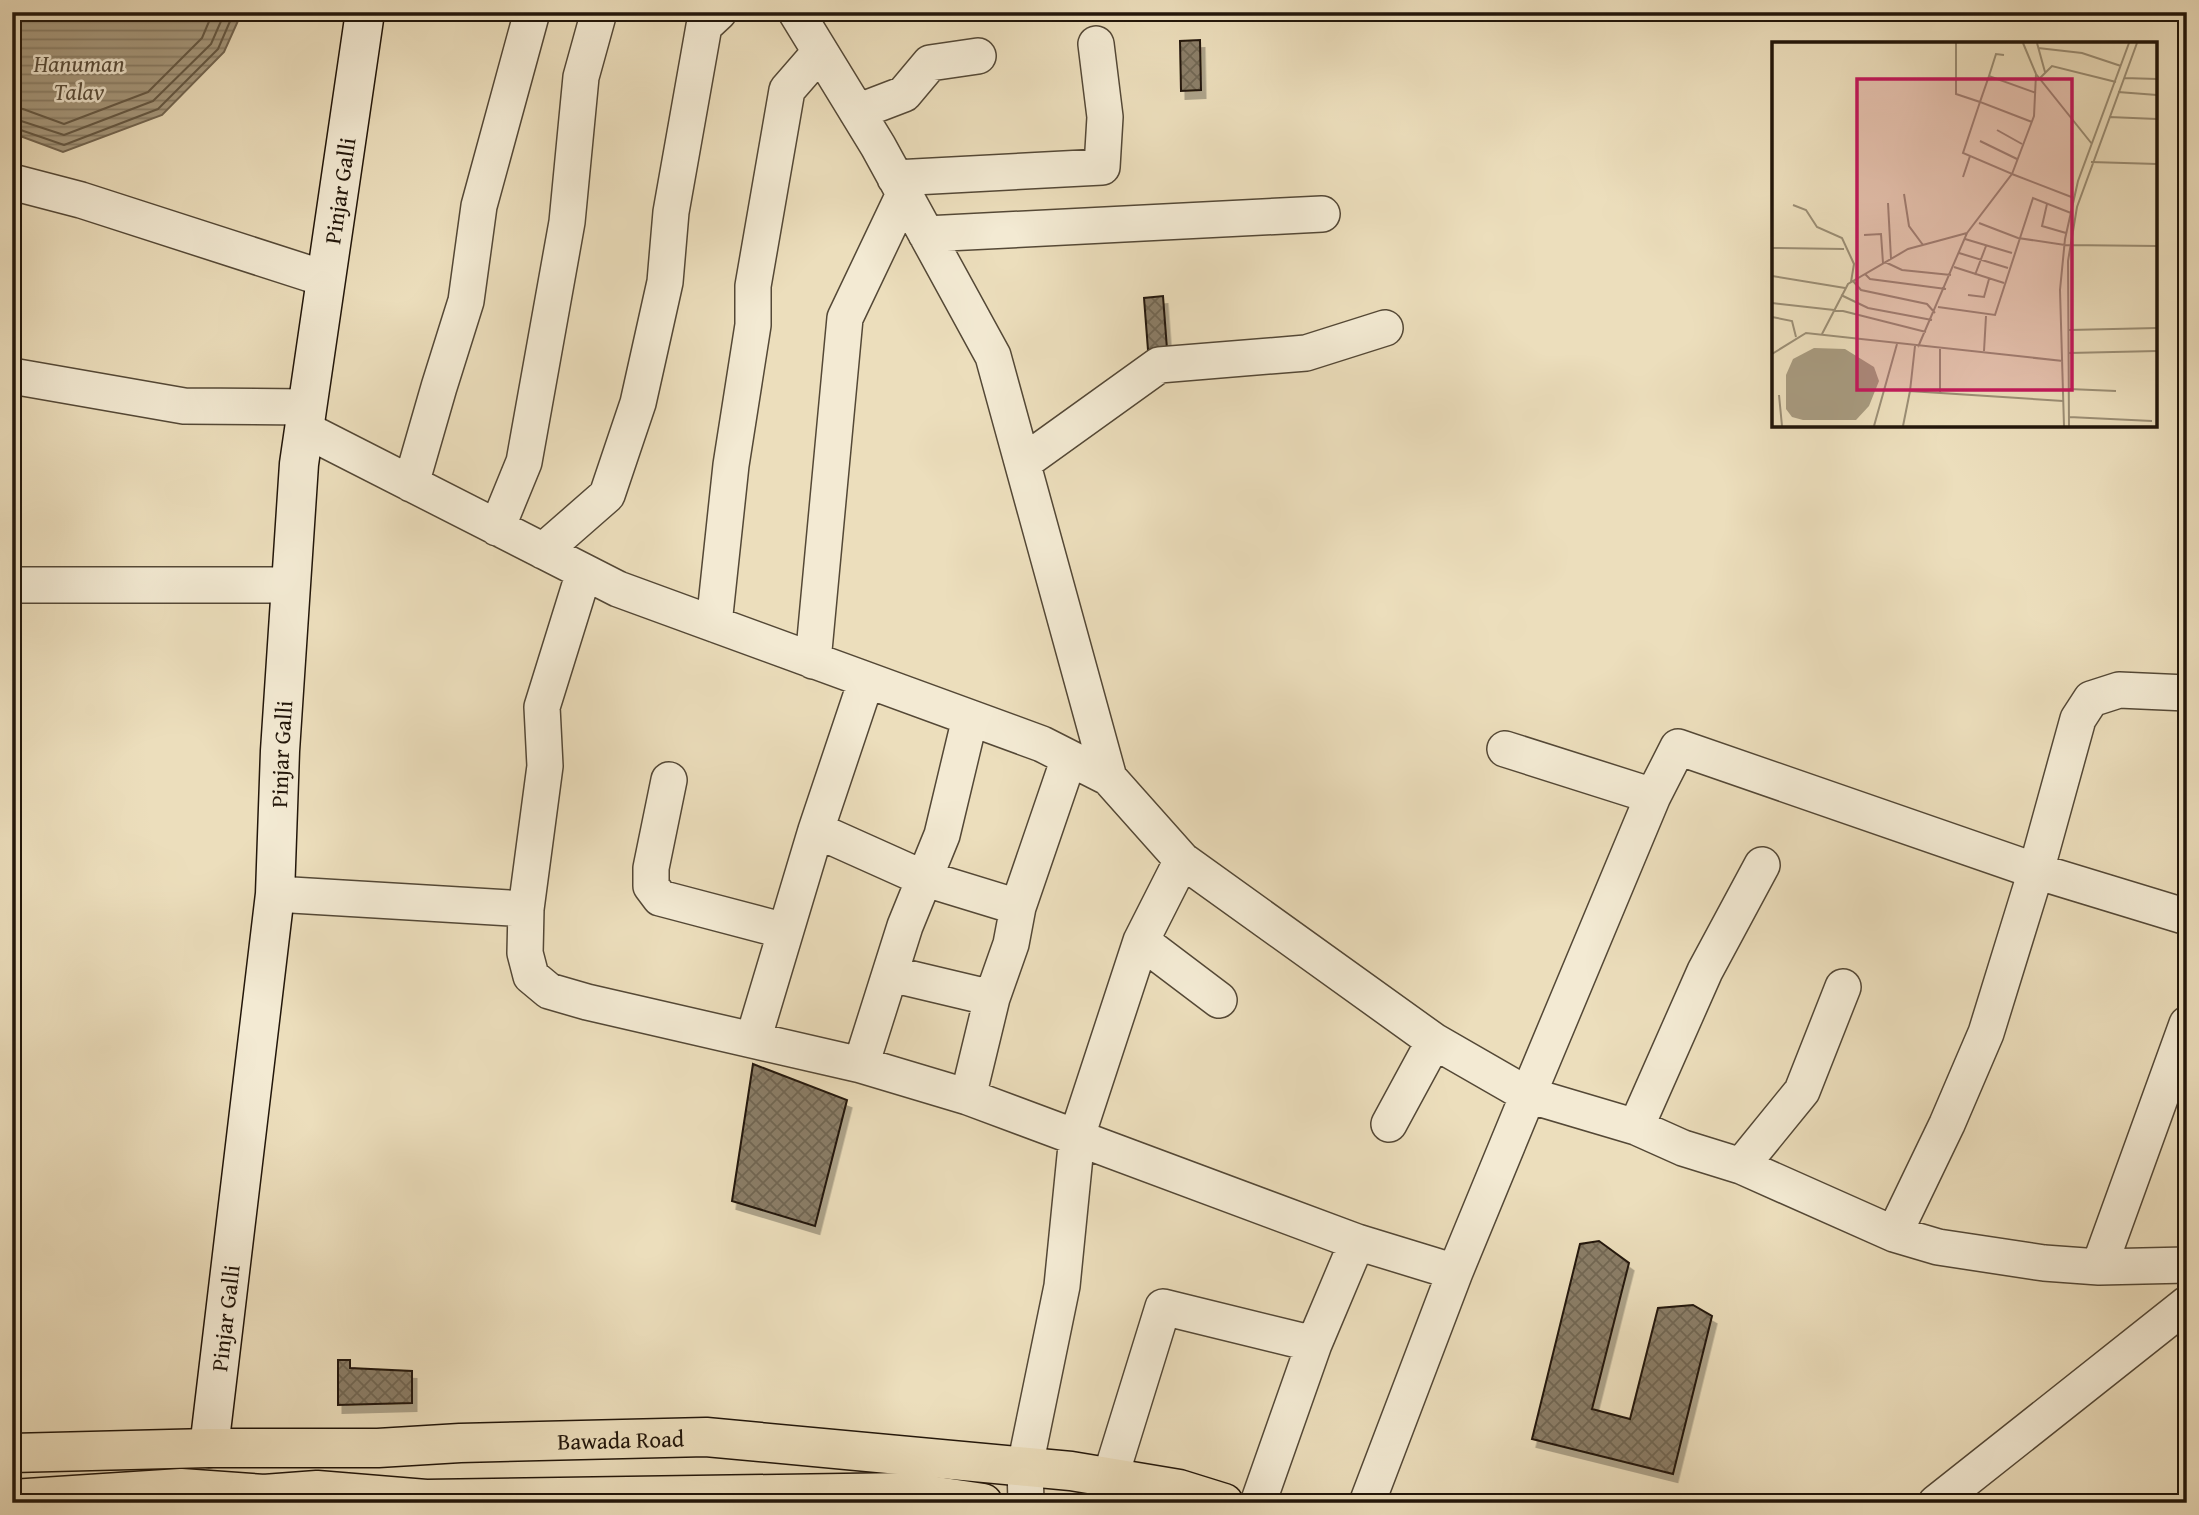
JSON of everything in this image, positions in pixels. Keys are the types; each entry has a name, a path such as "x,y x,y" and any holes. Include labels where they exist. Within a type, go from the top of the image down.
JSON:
{"main road":[{"name":"Bawada Road","path":"12,1453 209,1448 378,1448 460,1443 706,1437 1026,1484 1071,1471 1178,1489 1224,1503"},
{"path":"12,1499 181,1488 264,1498 317,1490 426,1501 909,1492 983,1503"}],"street":[{"name":"Pinjar Galli","path":"181,1488 209,1448 275,894 280,751 299,464 365,12"},
{"path":"411,484 466,301 479,206 532,12"},
{"path":"497,528 524,462 567,222 581,77 598,12"},
{"path":"543,551 607,495 626,440 638,403 665,282 671,212 705,26 719,12"},
{"path":"796,12 900,186 993,356 1109,778"},
{"path":"900,186 1102,167 1105,117 1096,44"},
{"path":"714,624 731,465 753,325 753,286 787,90 820,52"},
{"path":"857,112 904,94 930,63 978,56"},
{"path":"12,182 82,200 326,279"},
{"path":"813,661 845,318 900,186"},
{"path":"926,234 1322,214"},
{"path":"1024,462 1159,365 1306,353 1385,328"},
{"path":"12,376 184,406 306,418 411,484 618,589 1042,744 1109,778 1182,859 1434,1041 1528,1096 1636,1127 1683,1148 1741,1166 1894,1234 1938,1247 2044,1263 2099,1267 2187,1265"},
{"path":"584,572 542,707 545,766 526,909 525,953 531,976 549,991 861,1065 968,1097 1357,1242 1455,1272"},
{"path":"12,585 291,585"},
{"path":"753,1040 816,830 866,681"},
{"path":"1894,1234 1947,1125 1986,1033 2036,871 2078,719 2091,699 2119,690 2187,692"},
{"path":"861,1065 905,926 942,835 970,718"},
{"path":"1367,1503 1455,1272 1653,796 1678,747 2036,871 2187,917"},
{"path":"1505,748 1653,796"},
{"path":"968,1097 992,998 1011,944 1018,907 1069,758"},
{"path":"669,780 651,868 651,886 660,898 785,931"},
{"path":"816,830 923,877 1018,907"},
{"path":"1026,1484 1062,1286 1077,1136 1140,941 1182,859"},
{"path":"1636,1127 1705,971 1762,865"},
{"path":"275,894 526,909"},
{"path":"1140,941 1219,1000"},
{"path":"891,974 992,998"},
{"path":"1741,1166 1802,1091 1843,987"},
{"path":"2099,1267 2187,1024"},
{"path":"1389,1125 1434,1041"},
{"path":"1258,1503 1314,1344 1357,1242"},
{"path":"1936,1503 2187,1304"},
{"path":"1110,1478 1163,1307 1314,1344"}],"water":[{"name":"Hanuman Talav","path":"12,12 242,12 224,52 162,115 63,152 12,133"}],"building":[{"path":"1200,40 1201,90 1181,91 1180,41"},
{"path":"1163,296 1167,349 1148,350 1144,298"},
{"path":"753,1064 847,1100 815,1226 732,1201"},
{"path":"1599,1241 1629,1263 1592,1409 1630,1419 1658,1308 1693,1305 1712,1316 1673,1474 1532,1439 1580,1244"},
{"path":"338,1360 350,1360 350,1368 412,1371 412,1403 338,1405"}]}
